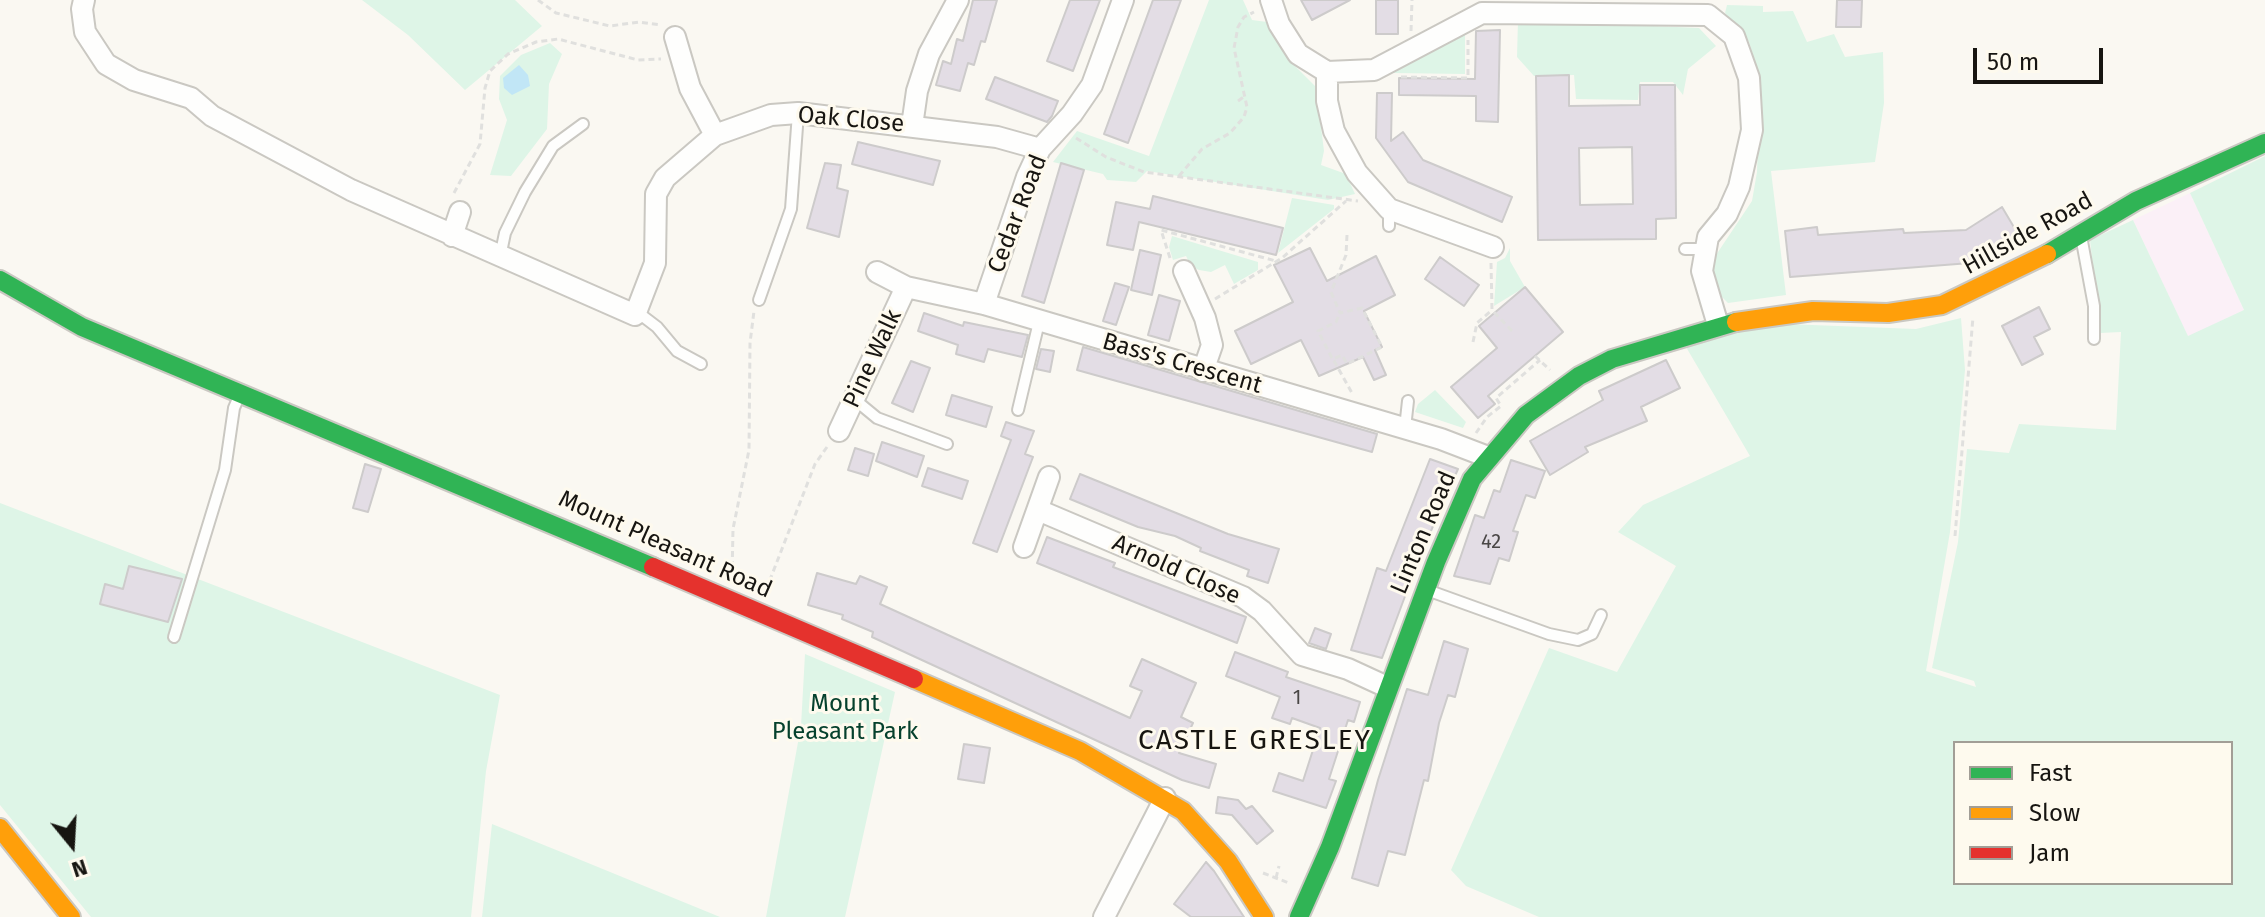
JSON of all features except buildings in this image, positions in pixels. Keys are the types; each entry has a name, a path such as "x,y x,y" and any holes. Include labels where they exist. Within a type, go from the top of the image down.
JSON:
{"main road":[{"name":"Hillside Road","path":"1753,317 1813,311 1888,313 1942,305 1973,293 2136,201 2265,143"},
{"name":"Mount Pleasant Road","path":"0,280 82,327 425,468 1080,751 1165,798 1199,825 1233,868 1264,917"},
{"name":"Linton Road","path":"1299,917 1311,893 1425,589 1472,479 1488,457 1526,415 1579,376 1612,359 1753,317"},
{"path":"0,828 71,917"}],"street":[{"path":"84,0 85,32 106,64 134,80 191,98 212,116 351,190 635,315 636,311"},
{"path":"912,126 917,91 929,54 958,0"},
{"name":"Cedar Road","path":"984,304 1027,177 1040,149 1092,85 1123,0"},
{"path":"1272,2 1298,54 1327,72 1374,70 1482,13 1567,11 1708,15 1734,36 1749,78 1752,130 1739,187 1727,214 1696,249 1718,325"},
{"path":"678,47 690,88 715,135"},
{"path":"1327,72 1327,101 1334,131 1357,173 1374,192 1389,218 1493,247"},
{"name":"Oak Close","path":"636,311 655,263 656,194 665,178 715,135 771,115 798,113 997,137 1040,149"},
{"path":"452,236 460,212"},
{"path":"1184,271 1212,345 1203,371"},
{"name":"Bass's Crescent","path":"877,272 906,287 984,304 1488,457"},
{"name":"Pine Walk","path":"839,431 906,287"},
{"path":"1024,547 1049,477"},
{"name":"Arnold Close","path":"1038,510 1243,597 1274,614 1302,655 1348,669 1387,687"},
{"path":"1104,917 1165,798"}],"lane":[{"path":"759,300 791,209 798,113"},
{"path":"500,257 505,233 553,146 583,124"},
{"path":"2081,234 2094,306 2094,339"},
{"path":"636,311 657,327 677,351 701,364"},
{"path":"1018,410 1039,322"},
{"path":"174,637 225,470 234,408 241,393"},
{"path":"854,399 877,418 947,444"},
{"path":"1405,430 1408,401"},
{"path":"1425,589 1549,634 1578,640 1592,634 1601,615"}],"path":[{"path":"460,212 454,193 480,144 485,88 490,71 508,54 536,42 558,39 638,60 678,47 665,25 639,22 610,26 556,13 538,0"},
{"path":"1410,51 1412,0"},
{"path":"1179,176 1202,149 1232,130 1244,117 1247,107 1234,48 1238,27 1244,17 1272,2"},
{"path":"1374,70 1390,77 1468,78 1468,20"},
{"path":"1238,101 1245,96"},
{"path":"1227,125 1232,130"},
{"path":"1060,128 1127,166 1346,201 1359,201 1374,192"},
{"path":"1201,310 1276,261 1346,201"},
{"path":"1184,271 1173,267 1161,230 1276,261"},
{"path":"1347,235 1346,255 1331,292 1340,313 1336,322 1318,331 1355,398"},
{"path":"1493,247 1492,310 1512,331"},
{"path":"1955,536 1973,335 1973,293"},
{"path":"732,601 733,529 751,425 751,318 759,300"},
{"path":"1333,359 1342,355 1347,364 1382,347 1362,308 1340,313"},
{"path":"1473,342 1477,323 1492,310"},
{"path":"1465,449 1487,417 1501,406 1496,398 1540,360"},
{"path":"760,613 815,464 839,431"},
{"path":"1276,878 1279,866"},
{"path":"1233,868 1259,871 1311,893"}],"shaded area":[{"path":"2190,193 2244,310 2188,337 2133,220"}],"green space":[{"path":"362,0 515,0 542,26 465,90 408,35"},
{"path":"1209,0 1243,0 1252,20 1267,22 1287,58 1316,87 1324,151 1321,165 1346,174 1355,194 1328,200 1147,171 1136,182 1107,180 1103,174 1053,162 1077,131 1149,156"},
{"path":"1727,5 1763,6 1763,12 1793,11 1807,42 1834,34 1845,57 1883,52 1884,103 1875,162 1771,171 1786,295 1728,303 1714,289 1714,258 1752,201 1757,172 1759,110 1755,110 1755,61 1749,42 1725,13"},
{"path":"1518,20 1699,28 1716,46 1688,69 1683,95 1673,82 1640,82 1638,100 1576,99 1574,75 1534,76 1517,57"},
{"path":"1465,30 1465,74 1393,73 1395,70"},
{"path":"550,43 562,54 549,84 547,129 511,176 490,175 507,120 499,99 500,76 521,55"},
{"path":"2265,156 2265,917 1539,917 1466,886 1451,870 1549,648 1617,672 1676,566 1618,532 1643,505 1750,456 1686,347 1760,323 1916,329 1961,318 1965,370 1950,532 1926,671 1976,687 1974,681 1932,668 1958,542 1967,449 2009,453 2019,424 2116,430 2121,332 2100,333 2090,240 2133,220 2188,336 2244,310 2190,193"},
{"path":"1292,198 1334,205 1334,209 1278,253"},
{"path":"1172,236 1258,262 1258,270 1234,284 1225,265 1211,272 1191,266 1186,256 1173,260 1169,247"},
{"path":"1510,248 1510,261 1525,287 1494,306 1497,262 1505,258"},
{"path":"1435,390 1466,422 1463,428 1415,412 1418,404"},
{"path":"0,503 500,695 486,771 471,917 91,917 0,805"},
{"name":"Mount Pleasant Park","path":"805,654 895,692 845,917 766,917 801,726"},
{"path":"492,824 571,856 720,917 482,917"}],"water":[{"path":"519,65 528,75 530,86 512,95 504,88 503,78"}],"traffic: fast":[{"path":"2047,254 2136,201 2265,143"},
{"path":"0,280 82,327 653,567"},
{"path":"1299,917 1330,847 1436,562 1472,479 1526,415 1579,376 1612,359 1736,322"}],"traffic: slow":[{"path":"1736,322 1813,311 1888,313 1942,305 2047,254"},
{"path":"914,679 1080,751 1183,811 1228,861 1264,917"},
{"path":"0,828 71,917"}],"traffic: jam":[{"path":"653,567 914,679"}],"district":[{"name":"CASTLE GRESLEY","path":"1255,741"}]}
